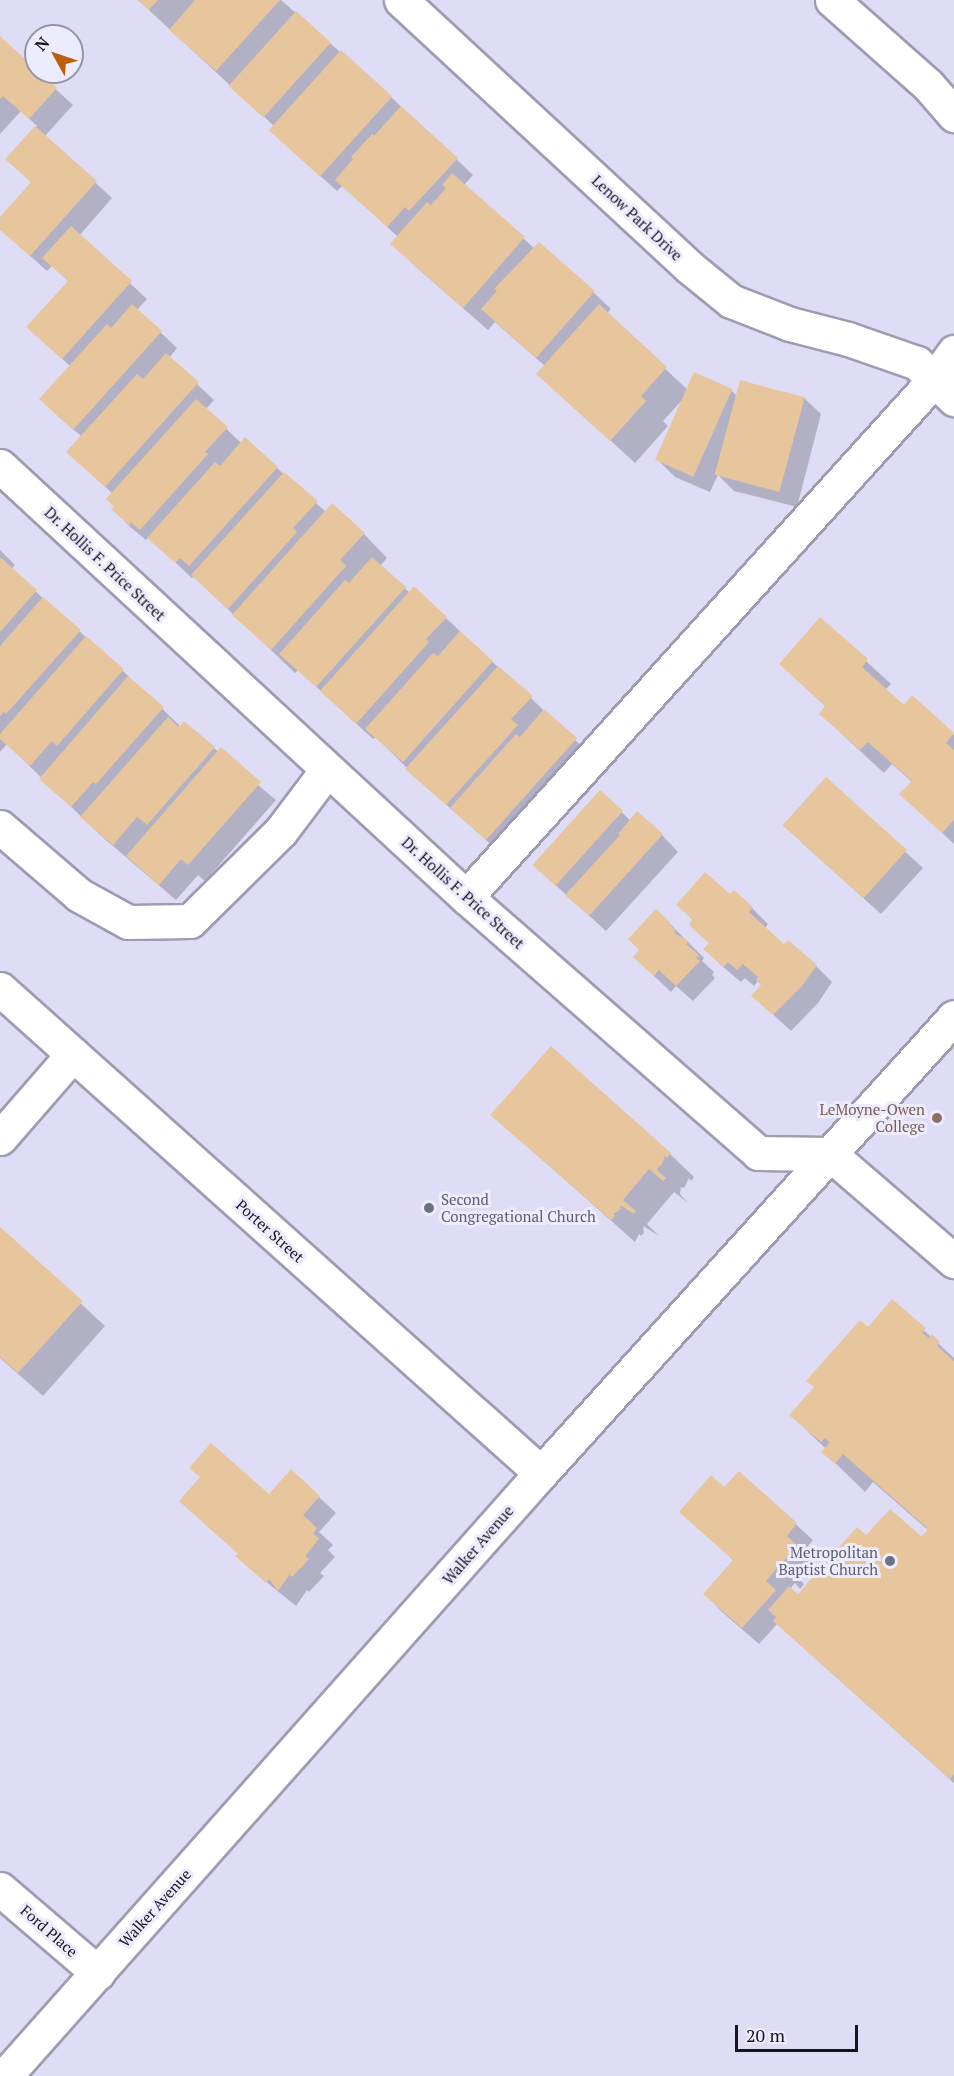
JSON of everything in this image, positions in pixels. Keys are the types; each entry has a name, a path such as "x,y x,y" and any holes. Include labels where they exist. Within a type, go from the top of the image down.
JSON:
{"street":[{"name":"Lenow Park Drive","path":"401,0 688,266 731,301 790,324 848,339 934,381"},
{"path":"832,0 928,86 954,115"},
{"path":"466,897 934,381 954,352"},
{"name":"Dr. Hollis F. Price Street","path":"0,466 466,897 758,1153 830,1154"},
{"path":"0,827 79,895 128,922 190,921 281,831 327,770"},
{"name":"Porter Street","path":"0,989 541,1473"},
{"name":"Walker Avenue","path":"5,2076 541,1473 954,1017"},
{"path":"0,1138 73,1054"},
{"path":"830,1154 954,1261"},
{"name":"Ford Place","path":"0,1889 98,1973"}],"building":[{"path":"138,0 158,0 149,10"},
{"path":"195,0 280,0 216,71 169,30"},
{"path":"296,11 331,42 263,118 228,86"},
{"path":"0,36 24,58 24,84 53,84 57,88 29,119 3,96 0,99"},
{"path":"341,50 392,96 320,176 269,130"},
{"path":"401,106 458,158 409,211 405,207 387,227 335,180 353,159 351,157"},
{"path":"35,126 97,181 30,256 0,230 0,217 31,182 5,159"},
{"path":"452,173 525,237 463,308 390,244 427,202 431,205 446,188 442,185"},
{"path":"71,226 132,281 62,359 26,327 68,281 42,258"},
{"path":"539,242 595,291 536,358 481,309 497,291 494,289"},
{"path":"132,304 162,331 73,430 39,399 107,324 111,328"},
{"path":"599,304 667,367 641,396 646,401 610,441 536,374"},
{"path":"166,353 199,382 105,487 66,452 137,374 143,379"},
{"path":"694,372 732,389 693,477 655,460"},
{"path":"740,380 805,397 779,492 715,475"},
{"path":"196,399 228,427 205,452 208,454 140,530 131,522 129,525 111,509 114,507 106,499"},
{"path":"245,437 278,467 189,566 180,558 175,563 147,538 215,462 220,466"},
{"path":"284,472 318,501 293,528 297,532 228,609 191,575"},
{"path":"332,503 365,533 340,560 346,566 271,650 232,615"},
{"path":"0,557 37,590 0,632"},
{"path":"372,557 406,587 316,687 279,654 345,580 349,583"},
{"path":"414,586 447,617 426,639 429,642 356,724 320,691"},
{"path":"43,597 81,630 6,714 4,712 0,716 0,646"},
{"path":"820,617 868,659 862,667 904,705 912,695 954,733 946,743 954,750 954,820 942,833 899,794 912,781 868,742 860,750 819,714 825,706 779,664"},
{"path":"460,631 493,661 403,762 365,729 433,653 438,656"},
{"path":"86,636 124,669 57,746 52,741 30,766 0,739 0,734"},
{"path":"498,666 533,696 511,719 518,725 446,805 405,769"},
{"path":"128,676 164,707 96,784 93,782 71,807 39,779"},
{"path":"544,709 577,738 486,840 450,808 516,734 520,737"},
{"path":"168,717 179,727 184,721 215,747 147,825 137,817 113,845 80,817"},
{"path":"221,747 261,782 188,865 181,859 159,885 126,856"},
{"path":"826,777 907,850 864,898 783,825"},
{"path":"600,790 623,811 555,886 532,865"},
{"path":"637,811 663,834 589,916 565,895 620,835 618,834"},
{"path":"705,872 730,894 734,890 753,907 749,912 784,944 788,940 817,965 802,986 773,1015 751,996 761,985 756,980 758,977 743,964 737,970 728,962 724,967 703,949 709,943 689,924 693,919 676,905"},
{"path":"656,909 670,922 669,924 676,931 674,933 689,941 686,944 699,955 696,958 700,961 676,986 659,970 654,976 633,957 639,950 628,939"},
{"path":"551,1046 671,1153 667,1158 665,1156 661,1166 658,1165 657,1170 666,1178 663,1181 649,1169 623,1200 636,1211 634,1214 620,1205 621,1209 613,1214 615,1216 611,1220 490,1115"},
{"path":"0,1227 83,1301 18,1373 0,1357"},
{"name":"Metropolitan Baptist Church","path":"892,1299 926,1328 922,1333 929,1338 932,1334 940,1342 937,1346 954,1361 954,1774 950,1779 773,1621 776,1617 768,1610 789,1586 798,1594 857,1527 866,1535 890,1509 921,1536 927,1531 926,1527 843,1454 835,1464 821,1452 830,1442 825,1438 821,1442 789,1415 814,1387 806,1381 860,1320 868,1327"},
{"path":"211,1443 269,1494 291,1469 320,1496 303,1515 317,1528 313,1533 319,1539 305,1556 309,1559 292,1577 290,1574 278,1591 269,1579 266,1583 235,1556 238,1554 179,1501 200,1477 189,1468"},
{"path":"739,1471 797,1523 787,1536 797,1545 783,1562 788,1567 783,1573 777,1568 766,1581 776,1590 742,1628 703,1594 733,1560 679,1512 711,1475 724,1487"}],"place":[{"name":"LeMoyne-Owen College","path":"937,1118"},
{"name":"Second Congregational Church","path":"429,1208"},
{"name":"Metropolitan Baptist Church","path":"890,1561"}]}
